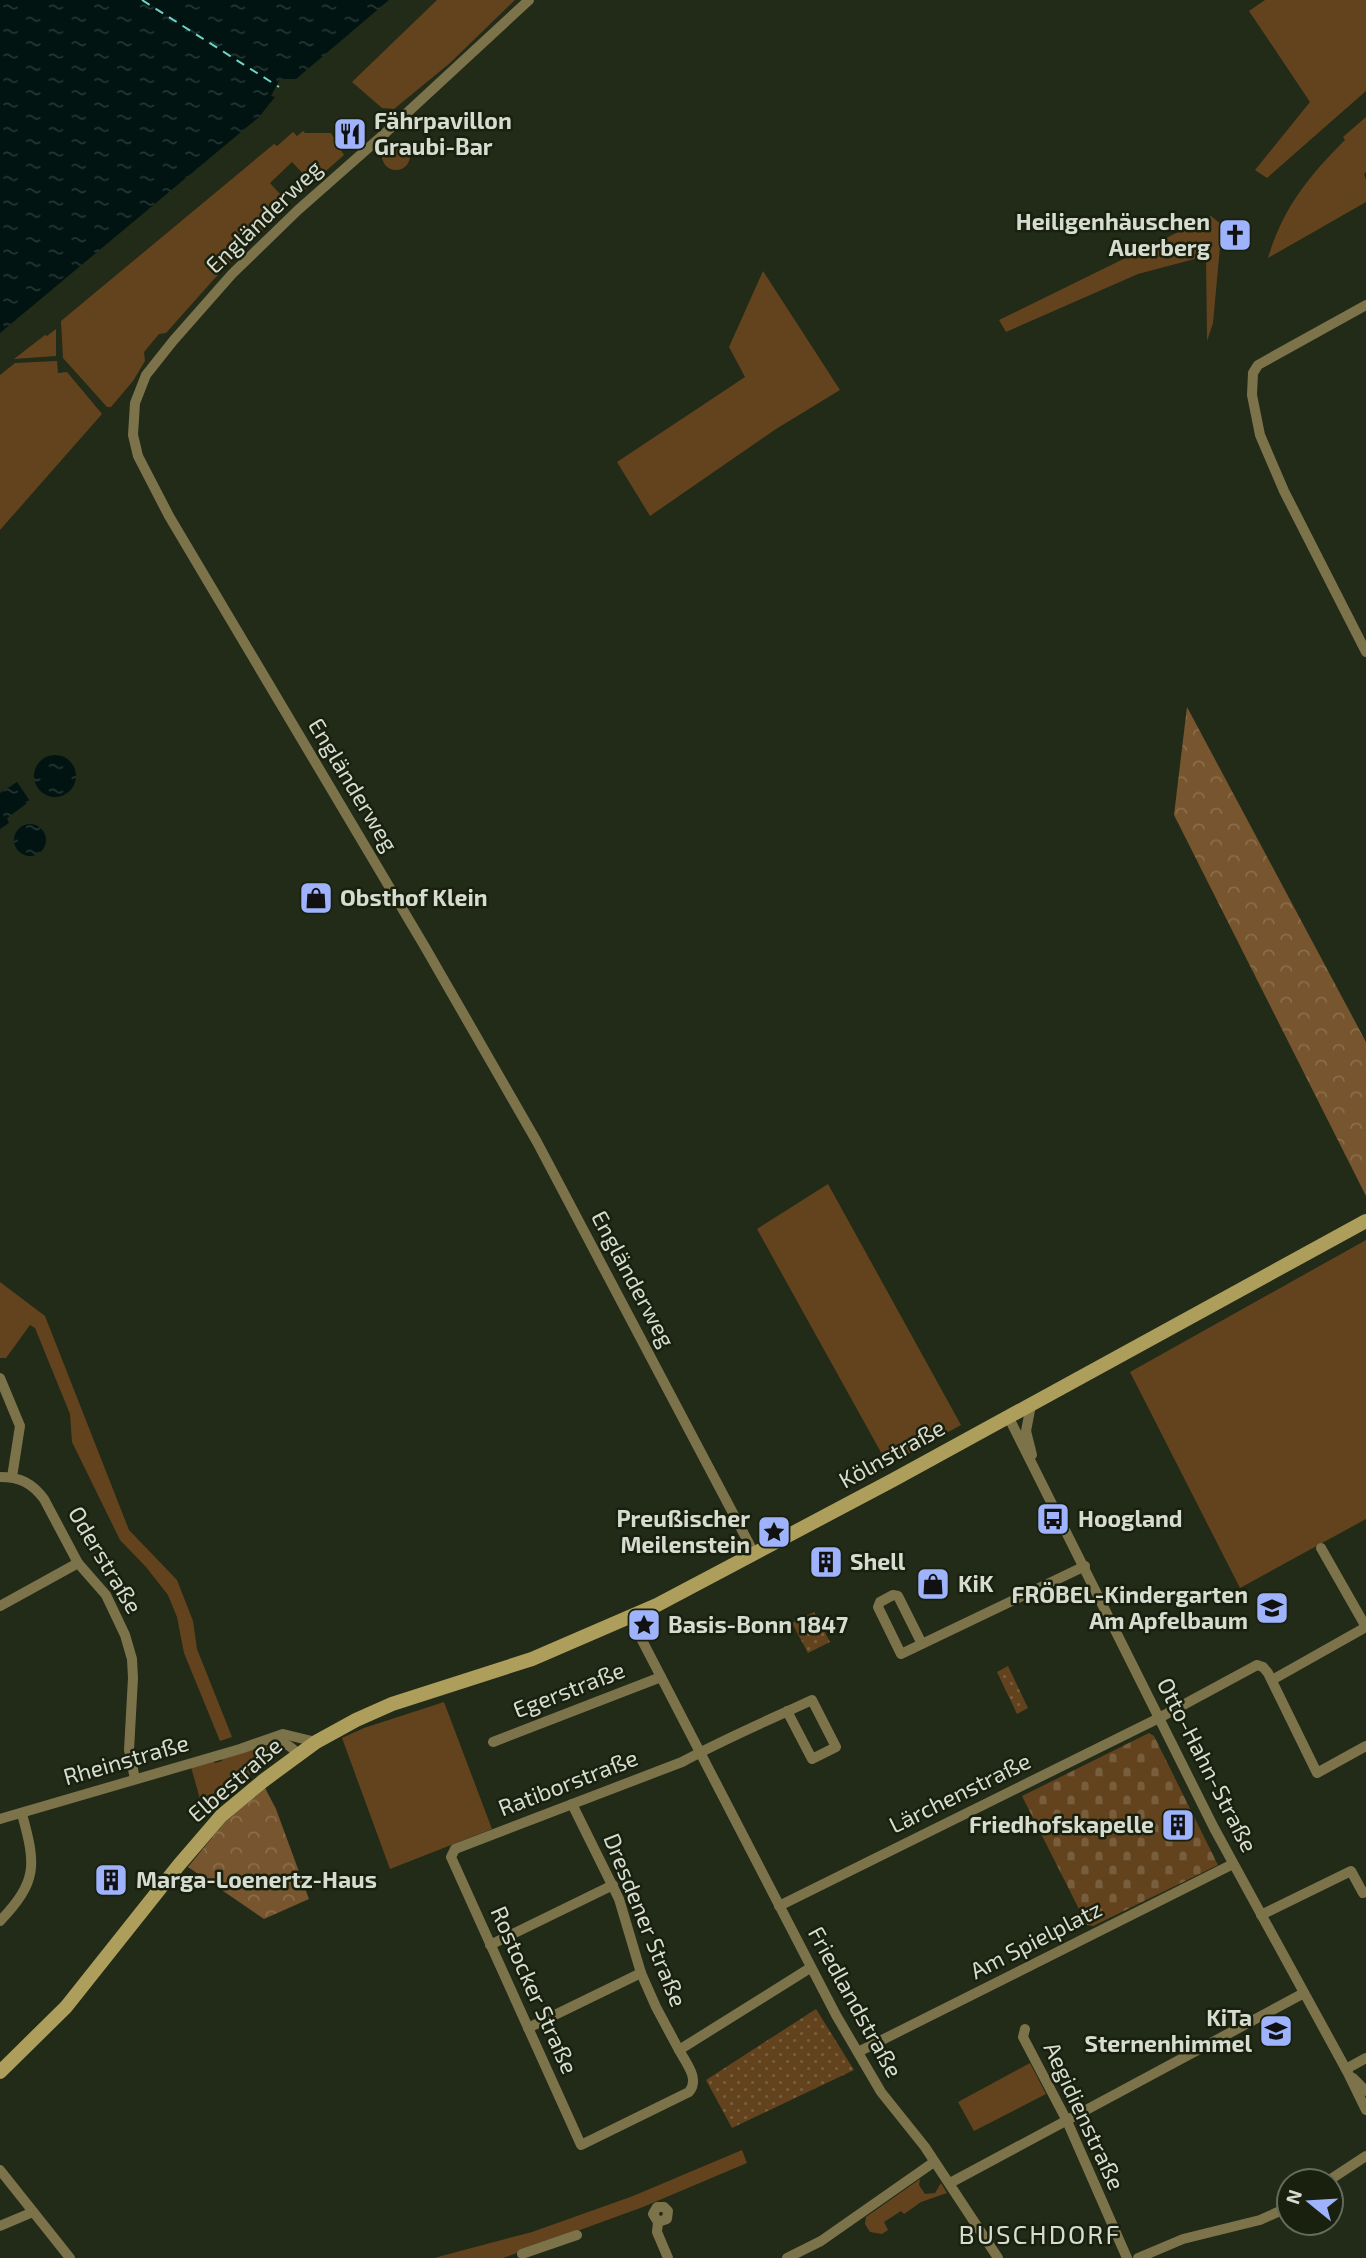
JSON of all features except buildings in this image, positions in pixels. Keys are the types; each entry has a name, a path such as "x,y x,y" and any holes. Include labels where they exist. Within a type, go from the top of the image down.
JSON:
{"main road":[{"name":"Kölnstraße","path":"424,1694 531,1658 630,1617 1031,1405 1366,1221"},
{"name":"Elbestraße","path":"0,2072 66,2007 221,1816 316,1742 368,1715 424,1694"}],"street":[{"name":"Engländerweg","path":"528,0 298,210 232,274 151,369 142,384 133,413 132,428 138,456 176,527 425,947 537,1142 754,1553"},
{"path":"1366,305 1258,365 1252,373 1252,395 1260,435 1284,491 1366,652"},
{"path":"0,1378 20,1426 6,1477"},
{"name":"Otto-Hahn-Straße","path":"1031,1405 1026,1431 1037,1472"},
{"name":"Otto-Hahn-Straße","path":"1008,1416 1233,1864 1366,2110"},
{"name":"Oderstraße","path":"6,1477 33,1486 44,1499 78,1563 106,1595 114,1609 132,1659 129,1750 135,1779"},
{"path":"1321,1548 1366,1627 1272,1679 1317,1773 1366,1746"},
{"path":"0,1606 78,1563"},
{"path":"922,1644 898,1596 893,1595 880,1601 878,1607 901,1654 922,1644 1085,1566"},
{"name":"Friedlandstraße","path":"630,1617 810,1968 858,2052 881,2092 950,2183 998,2258"},
{"name":"Lärchenstraße","path":"779,1906 1159,1718 1256,1665 1264,1667 1272,1679"},
{"name":"Egerstraße","path":"493,1742 661,1677"},
{"path":"700,1752 787,1711 812,1700 836,1747 812,1759 787,1711"},
{"name":"Rheinstraße","path":"0,1819 263,1741 275,1735 284,1734 316,1742"},
{"path":"263,1741 279,1740 298,1754"},
{"name":"Ratiborstraße","path":"452,1852 682,1762 700,1752"},
{"name":"Dresdener Straße","path":"572,1804 613,1885 641,1973 656,2007 694,2080 694,2087 689,2092 581,2145"},
{"path":"0,1921 20,1898 29,1881 33,1863 22,1814"},
{"name":"Rostocker Straße","path":"452,1852 451,1860 581,2145"},
{"name":"Am Spielplatz","path":"858,2052 1233,1864"},
{"path":"1261,1915 1351,1871 1363,1893 1366,1892"},
{"path":"490,1945 613,1885"},
{"path":"679,2050 810,1968"},
{"path":"528,2028 641,1973"},
{"path":"950,2183 1304,1993"},
{"name":"Aegidienstraße","path":"1025,2029 1023,2037 1067,2121 1127,2258"},
{"path":"1347,2071 1366,2058"},
{"name":"Otto-Hahn-Straße","path":"1347,2071 1366,2091"},
{"path":"1345,2170 1366,2156"},
{"path":"787,2258 821,2241 934,2162"},
{"path":"0,2170 70,2258"},
{"path":"0,2226 33,2212"},
{"path":"1138,2258 1183,2239 1260,2221 1275,2214"},
{"path":"658,2222 657,2232 667,2258"},
{"path":"529,2254 577,2235"}],"green space":[{"path":"437,0 515,0 450,63 394,109 382,108 352,82"},
{"path":"1265,0 1366,0 1366,91 1267,178 1255,170 1310,102 1249,11"},
{"path":"1366,117 1366,202 1268,258 1281,224 1298,194 1345,140 1343,137"},
{"path":"303,131 331,133 344,155 294,199 292,197 309,180 292,162 270,183 289,204 215,278 166,333 159,334 144,352 145,361 133,381 111,407 107,407 63,358 61,321 274,144 277,146 293,132 297,136"},
{"path":"396,142 406,146 410,156 406,166 396,170 386,166 382,156 386,146"},
{"path":"1211,216 1222,225 1213,323 1207,341 1206,256 1138,274 1006,332 999,320"},
{"path":"763,271 840,390 776,429 650,516 617,462 745,377 729,347"},
{"path":"56,329 56,356 14,359 45,335"},
{"path":"57,361 58,373 67,372 102,414 0,530 0,375 15,363"},
{"path":"1187,707 1366,1042 1366,1196 1174,815"},
{"path":"828,1184 961,1425 888,1465 757,1229"},
{"path":"1366,1240 1366,1519 1240,1588 1130,1372"},
{"path":"0,1282 45,1316 129,1530 177,1580 193,1621 197,1649 232,1737 220,1741 184,1653 177,1617 168,1595 120,1540 72,1442 70,1414 35,1328 30,1325 6,1358 0,1358"},
{"path":"814,1612 830,1642 808,1653 792,1623"},
{"path":"1008,1666 1028,1708 1017,1714 997,1672"},
{"path":"444,1702 492,1829 390,1869 342,1738 364,1728"},
{"path":"1149,1733 1154,1736 1218,1865 1093,1926 1087,1925 1022,1796"},
{"path":"270,1745 279,1746 280,1750 237,1785 205,1817 191,1767 213,1761 215,1763 222,1761 222,1758"},
{"path":"265,1788 276,1809 309,1899 264,1919 188,1867 224,1823"},
{"path":"816,2009 854,2070 732,2128 706,2080"},
{"path":"1030,2063 1046,2094 974,2131 958,2102"},
{"path":"742,2150 747,2163 643,2207 503,2258 434,2258 532,2232 633,2196"},
{"path":"920,2179 919,2185 925,2194 935,2193 941,2183 947,2193 921,2202 904,2214 901,2211 884,2222 888,2230 882,2234 870,2232 865,2224 866,2217"}],"water":[{"path":"0,0 389,0 296,79 280,79 271,96 275,97 259,117 0,333"},
{"path":"55,755 70,761 76,776 70,791 55,797 40,791 34,776 40,761"},
{"path":"17,782 30,801 7,818 9,823 0,829 0,793"},
{"path":"30,824 41,829 46,840 41,851 30,856 19,851 14,840 19,829"}],"ferry route":[{"path":"142,0 279,87"}],"place":[{"name":"Fährpavillon Graubi-Bar","path":"350,134"},
{"name":"Heiligenhäuschen Auerberg","path":"1235,235"},
{"name":"Obsthof Klein","path":"316,898"},
{"name":"Hoogland","path":"1053,1519"},
{"name":"Preußischer Meilenstein","path":"774,1532"},
{"name":"Shell","path":"826,1562"},
{"name":"KiK","path":"933,1584"},
{"name":"FRÖBEL-Kindergarten Am Apfelbaum","path":"1272,1608"},
{"name":"Basis-Bonn 1847","path":"644,1625"},
{"name":"Friedhofskapelle","path":"1178,1825"},
{"name":"Marga-Loenertz-Haus","path":"111,1880"},
{"name":"KiTa Sternenhimmel","path":"1276,2031"}],"district":[{"name":"BUSCHDORF","path":"1040,2235"}]}
